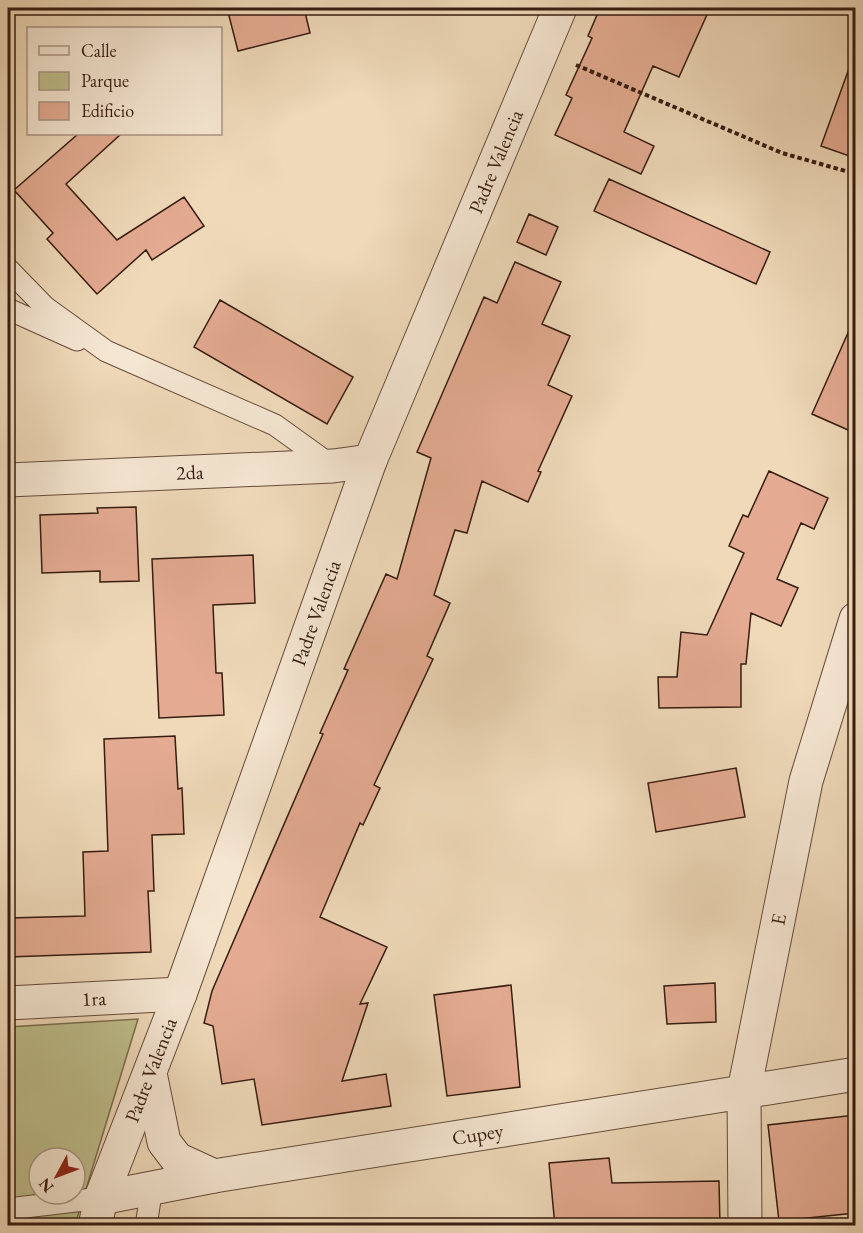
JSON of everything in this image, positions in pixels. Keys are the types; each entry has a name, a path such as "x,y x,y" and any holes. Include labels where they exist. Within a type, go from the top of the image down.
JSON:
{"street":[{"name":"Padre Valencia","path":"98,1212 180,994 370,461 560,8"},
{"name":"2da","path":"8,480 333,466 370,461"},
{"name":"E","path":"745,1226 744,1090 806,781 855,619"},
{"name":"1ra","path":"8,1003 180,994"},
{"path":"150,1072 164,1142 177,1159 214,1176"},
{"name":"Cupey","path":"98,1212 152,1187 744,1090 855,1074"}],"lane":[{"path":"8,269 45,307 106,351"},
{"path":"8,309 275,425 333,466"},
{"path":"146,1226 152,1187"},
{"path":"8,1209 98,1212"}],"path":[{"path":"542,51 782,153 855,174"}],"green space":[{"path":"138,1019 87,1186 87,1146 27,1146 27,1206 81,1206 75,1225 8,1226 8,1027"}],"building":[{"path":"227,8 304,8 310,33 238,51"},
{"path":"600,8 710,8 679,77 653,66 624,132 654,146 641,174 555,135 572,98 566,95 592,38 588,36"},
{"path":"851,63 855,63 855,158 821,146"},
{"path":"77,135 120,135 66,184 117,240 184,197 204,226 152,260 146,250 97,294 47,239 53,233 14,190"},
{"path":"609,179 770,252 756,284 594,211"},
{"path":"529,214 558,227 546,255 517,242"},
{"path":"515,262 561,282 542,324 570,336 548,385 572,396 538,471 541,472 528,502 482,481 467,533 455,530 434,595 450,603 427,656 433,659 374,785 380,788 363,825 360,823 320,917 387,947 360,1004 368,1003 342,1081 386,1074 391,1106 262,1125 254,1079 222,1084 213,1026 204,1023 212,991 323,734 320,733 348,670 344,669 386,574 397,579 431,458 417,452 484,297 497,303"},
{"path":"220,300 353,377 327,424 194,347"},
{"path":"855,317 855,433 812,414"},
{"path":"769,471 828,498 814,529 801,523 777,579 798,588 781,626 751,613 746,664 741,664 741,707 659,708 658,677 677,677 681,632 707,635 744,553 729,546 743,515 748,517"},
{"path":"136,507 139,581 100,582 100,571 42,573 40,515 98,513 97,508"},
{"path":"253,555 255,603 213,605 216,673 222,673 224,715 159,718 152,559"},
{"path":"175,736 178,789 182,788 184,834 152,835 154,891 148,891 151,952 8,957 8,918 85,916 83,852 108,851 104,739"},
{"path":"736,768 745,817 656,832 648,783"},
{"path":"715,983 716,1022 667,1024 664,986"},
{"path":"511,985 520,1087 447,1096 434,995"},
{"path":"855,1115 855,1213 779,1221 768,1125"},
{"path":"609,1158 612,1183 719,1181 720,1226 555,1226 549,1163"}]}
